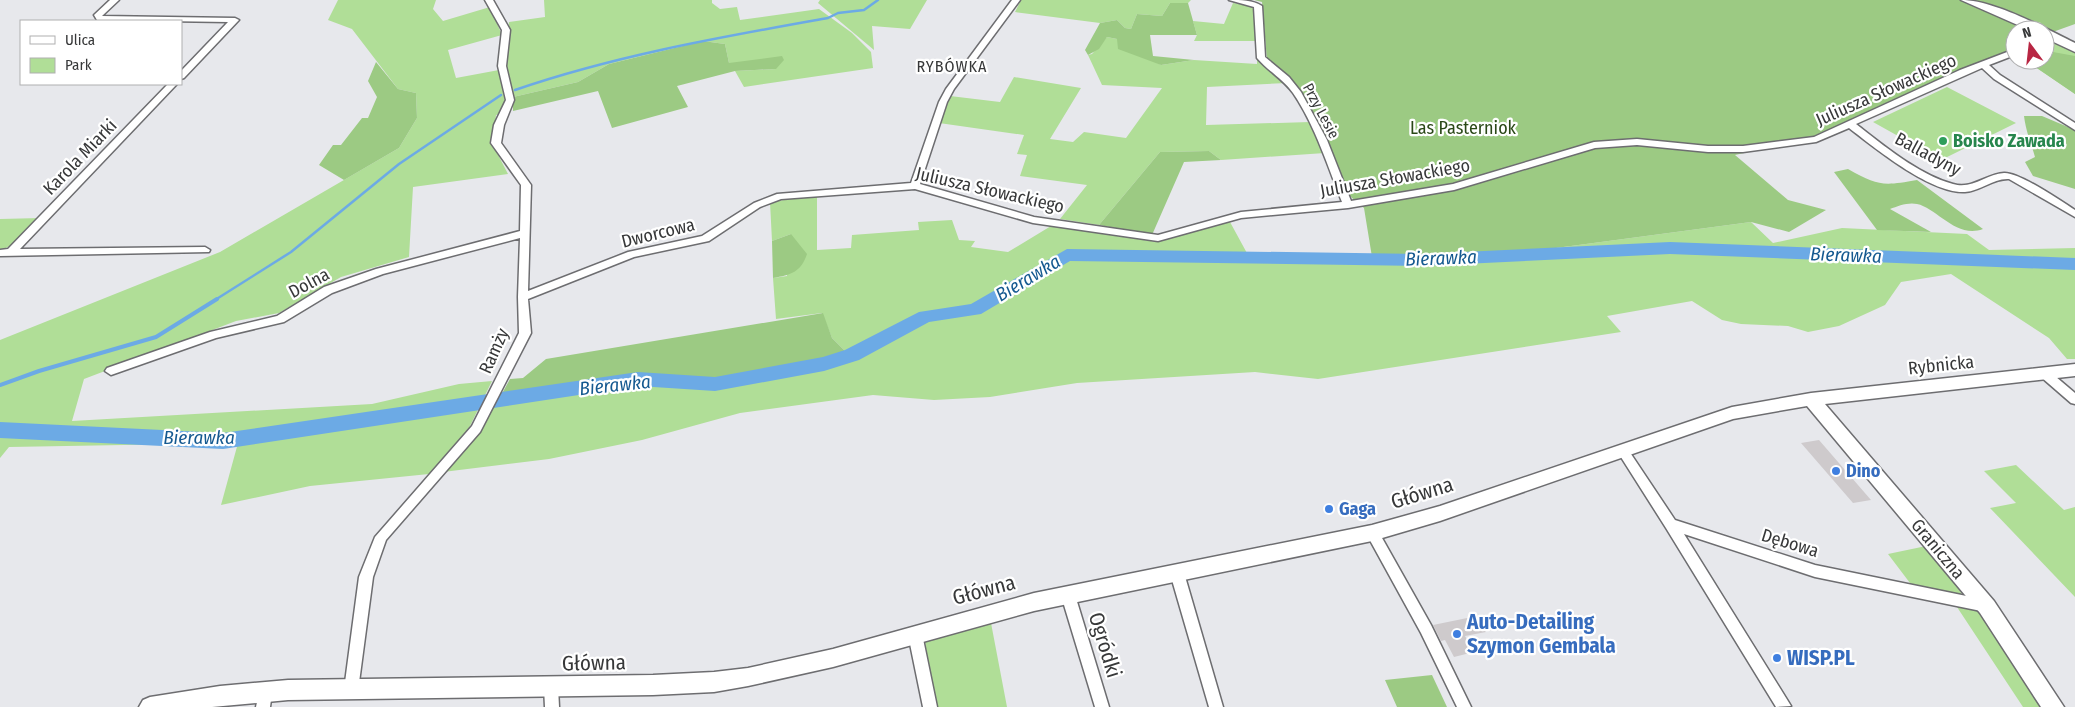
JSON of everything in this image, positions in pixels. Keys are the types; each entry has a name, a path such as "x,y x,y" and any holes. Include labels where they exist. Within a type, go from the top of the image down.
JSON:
{"main road":[{"path":"1967,0 2015,20"},
{"path":"2055,40 2075,48"},
{"name":"Rybnicka","path":"1812,398 2075,370"},
{"name":"Główna","path":"150,707 220,696 264,699 351,690 662,685 748,677 833,658 1034,602 1372,533 1440,513 1732,413 1812,398"},
{"name":"Graniczna","path":"1812,398 1986,606 2053,707"}],"street":[{"path":"115,0 98,15 100,18 235,20 182,75"},
{"name":"Ramży","path":"351,690 366,577 381,538 476,429 525,333 523,297 526,185 496,143 499,125 510,100 502,66 502,48 506,30 489,0"},
{"path":"915,186 943,102 950,89 1016,0"},
{"name":"Przy Lesie","path":"1233,0 1258,6 1261,58 1286,79 1297,92 1322,140 1348,205"},
{"name":"Juliusza Słowackiego","path":"826,193 915,186 1033,220 1158,238 1241,215 1348,205 1454,187 1594,145 1637,142 1708,149 1743,149 1816,139 2005,56"},
{"path":"1984,65 1997,76 2075,127"},
{"name":"Karola Miarki","path":"5,253 173,85"},
{"name":"Balladyny","path":"1851,124 1892,156 1953,189 1976,187 2005,175 2011,176 2075,214"},
{"name":"Dworcowa","path":"523,297 632,254 705,239 768,200 826,193"},
{"name":"Dolna","path":"111,371 214,335 280,319 328,290 380,271 526,233"},
{"name":"Karola Miarki","path":"5,253 205,250"},
{"path":"2045,374 2075,400"},
{"path":"1623,451 1671,524 1784,706"},
{"name":"Dębowa","path":"1671,524 1815,571 1986,606"},
{"path":"1372,533 1426,629 1464,707"},
{"path":"1177,573 1216,707"},
{"name":"Ogródki","path":"1068,595 1102,707"},
{"path":"915,634 930,707"},
{"path":"551,687 552,707"}],"green space":[{"path":"338,0 436,0 433,9 443,21 490,7 502,35 448,50 456,78 499,70 505,99 501,114 496,115 493,145 508,174 413,187 409,257 341,277 279,313 236,321 84,379 72,421 372,404 459,384 492,381 469,428 429,474 310,486 221,505 238,443 9,447 0,458 0,340 220,252 399,148 417,118 416,93 398,89 352,29 328,20"},
{"path":"544,0 712,0 712,3 720,9 737,7 740,20 819,9 852,33 871,52 873,68 744,87 735,71 776,69 729,63 725,44 703,41 609,64 578,82 513,97 505,65 509,22 545,17"},
{"path":"820,0 927,0 910,29 872,26 874,50 818,3"},
{"path":"1021,0 1191,0 1188,3 1170,3 1162,16 1137,14 1131,29 1125,28 1117,20 1100,23 1015,12"},
{"name":"Las Pasterniok","path":"1254,0 2075,0 2075,24 2055,31 2055,20 2005,20 2005,52 1817,137 1735,155 1788,200 1826,210 1789,232 1751,222 1510,254 1372,257 1364,208 1345,192 1308,105 1299,91 1267,60 1262,2"},
{"path":"1170,3 1188,3 1197,35 1150,35 1153,56 1194,60 1161,65 1118,49 1117,39 1107,37 1099,49 1088,55 1085,50 1100,23 1117,20 1125,28 1131,29 1137,14 1162,16"},
{"path":"1233,3 1253,6 1257,12 1255,41 1194,41 1197,35 1193,21 1224,24"},
{"path":"1107,37 1117,39 1161,65 1194,60 1257,64 1257,57 1287,83 1207,87 1206,125 1310,122 1325,153 1221,160 1209,151 1160,152 1099,225 1060,219 1087,185 1020,176 1027,155 1017,154 1024,135 939,123 950,96 1000,102 1014,77 1081,88 1050,139 1073,142 1084,132 1126,138 1162,88 1102,85 1088,55 1092,54"},
{"path":"703,41 725,44 729,63 782,56 784,60 776,69 735,71 677,86 688,107 612,128 598,91 513,111 513,97 578,82 609,64"},
{"path":"2055,43 2059,43 2075,52 2075,94 2040,70 2055,70"},
{"path":"2055,52 2075,56 2075,94 2040,70 2055,70"},
{"path":"376,62 398,89 416,93 417,118 399,148 344,180 319,165 333,145 341,145 362,118 368,118 377,97 368,81"},
{"name":"Boisko Zawada","path":"1947,87 2016,123 1941,160 1873,122"},
{"path":"2024,116 2042,116 2075,130 2075,189 2033,176 2025,162 2035,157"},
{"path":"1209,151 1221,160 1184,162 1152,235 1099,225 1160,152"},
{"path":"1848,169 1874,182 1888,184 1917,180 1983,229 1964,230 1924,207 1910,204 1890,209 1931,232 1877,230 1834,172"},
{"path":"812,196 817,197 817,250 851,248 852,235 919,230 918,222 952,220 959,240 975,241 971,247 1008,252 1051,226 1157,242 1230,222 1248,255 1064,253 1019,278 1039,277 1068,258 1534,259 1510,254 1751,222 1773,243 1842,228 1967,234 1989,250 2075,248 2075,359 2067,359 2049,338 1951,274 1901,282 1885,305 1839,326 1808,332 1788,326 1741,324 1722,320 1692,301 1607,316 1621,332 1318,379 1255,372 1077,383 990,397 934,400 873,395 740,413 642,440 549,459 443,472 482,426 497,401 638,381 721,385 824,366 865,349 848,354 832,338 822,313 776,319 773,278 787,276 791,234 772,241 770,202"},
{"path":"41,218 21,240 0,251 0,219"},
{"path":"791,234 807,254 805,260 794,272 773,278 772,241"},
{"path":"823,313 832,338 848,354 717,380 641,376 499,399 510,379 523,378 546,359"},
{"path":"2016,465 2064,510 2075,507 2075,597 1990,508 2016,503 1984,471"},
{"path":"1931,545 1963,596 1913,587 1888,554"},
{"path":"1955,604 1974,608 1983,613 2046,707 2023,707"},
{"path":"991,623 1007,707 935,707 925,642"},
{"path":"1432,675 1447,707 1397,707 1385,680"}],"building":[{"name":"Dino","path":"1819,440 1871,500 1853,503 1801,443"},
{"name":"Auto-Detailing Szymon Gembala","path":"1477,616 1486,632 1465,636 1474,652 1454,657 1445,640 1441,641 1433,625"}],"waterway":[{"path":"515,90 592,67 670,48 828,18 838,13 864,10 878,0"},
{"path":"215,300 291,252 399,164 501,95"},
{"name":"Bierawka","path":"0,430 223,441 638,379 715,384 824,364 852,355 925,316 975,310 1067,255 1422,260 1670,248 2075,264"},
{"path":"0,385 39,371 156,337 217,299"}],"place":[{"name":"Boisko Zawada","path":"1943,141"},
{"name":"Dino","path":"1836,471"},
{"name":"Gaga","path":"1329,509"},
{"name":"Auto-Detailing Szymon Gembala","path":"1457,634"},
{"name":"WISP.PL","path":"1777,658"}],"district":[{"name":"RYBÓWKA","path":"952,66"}]}
